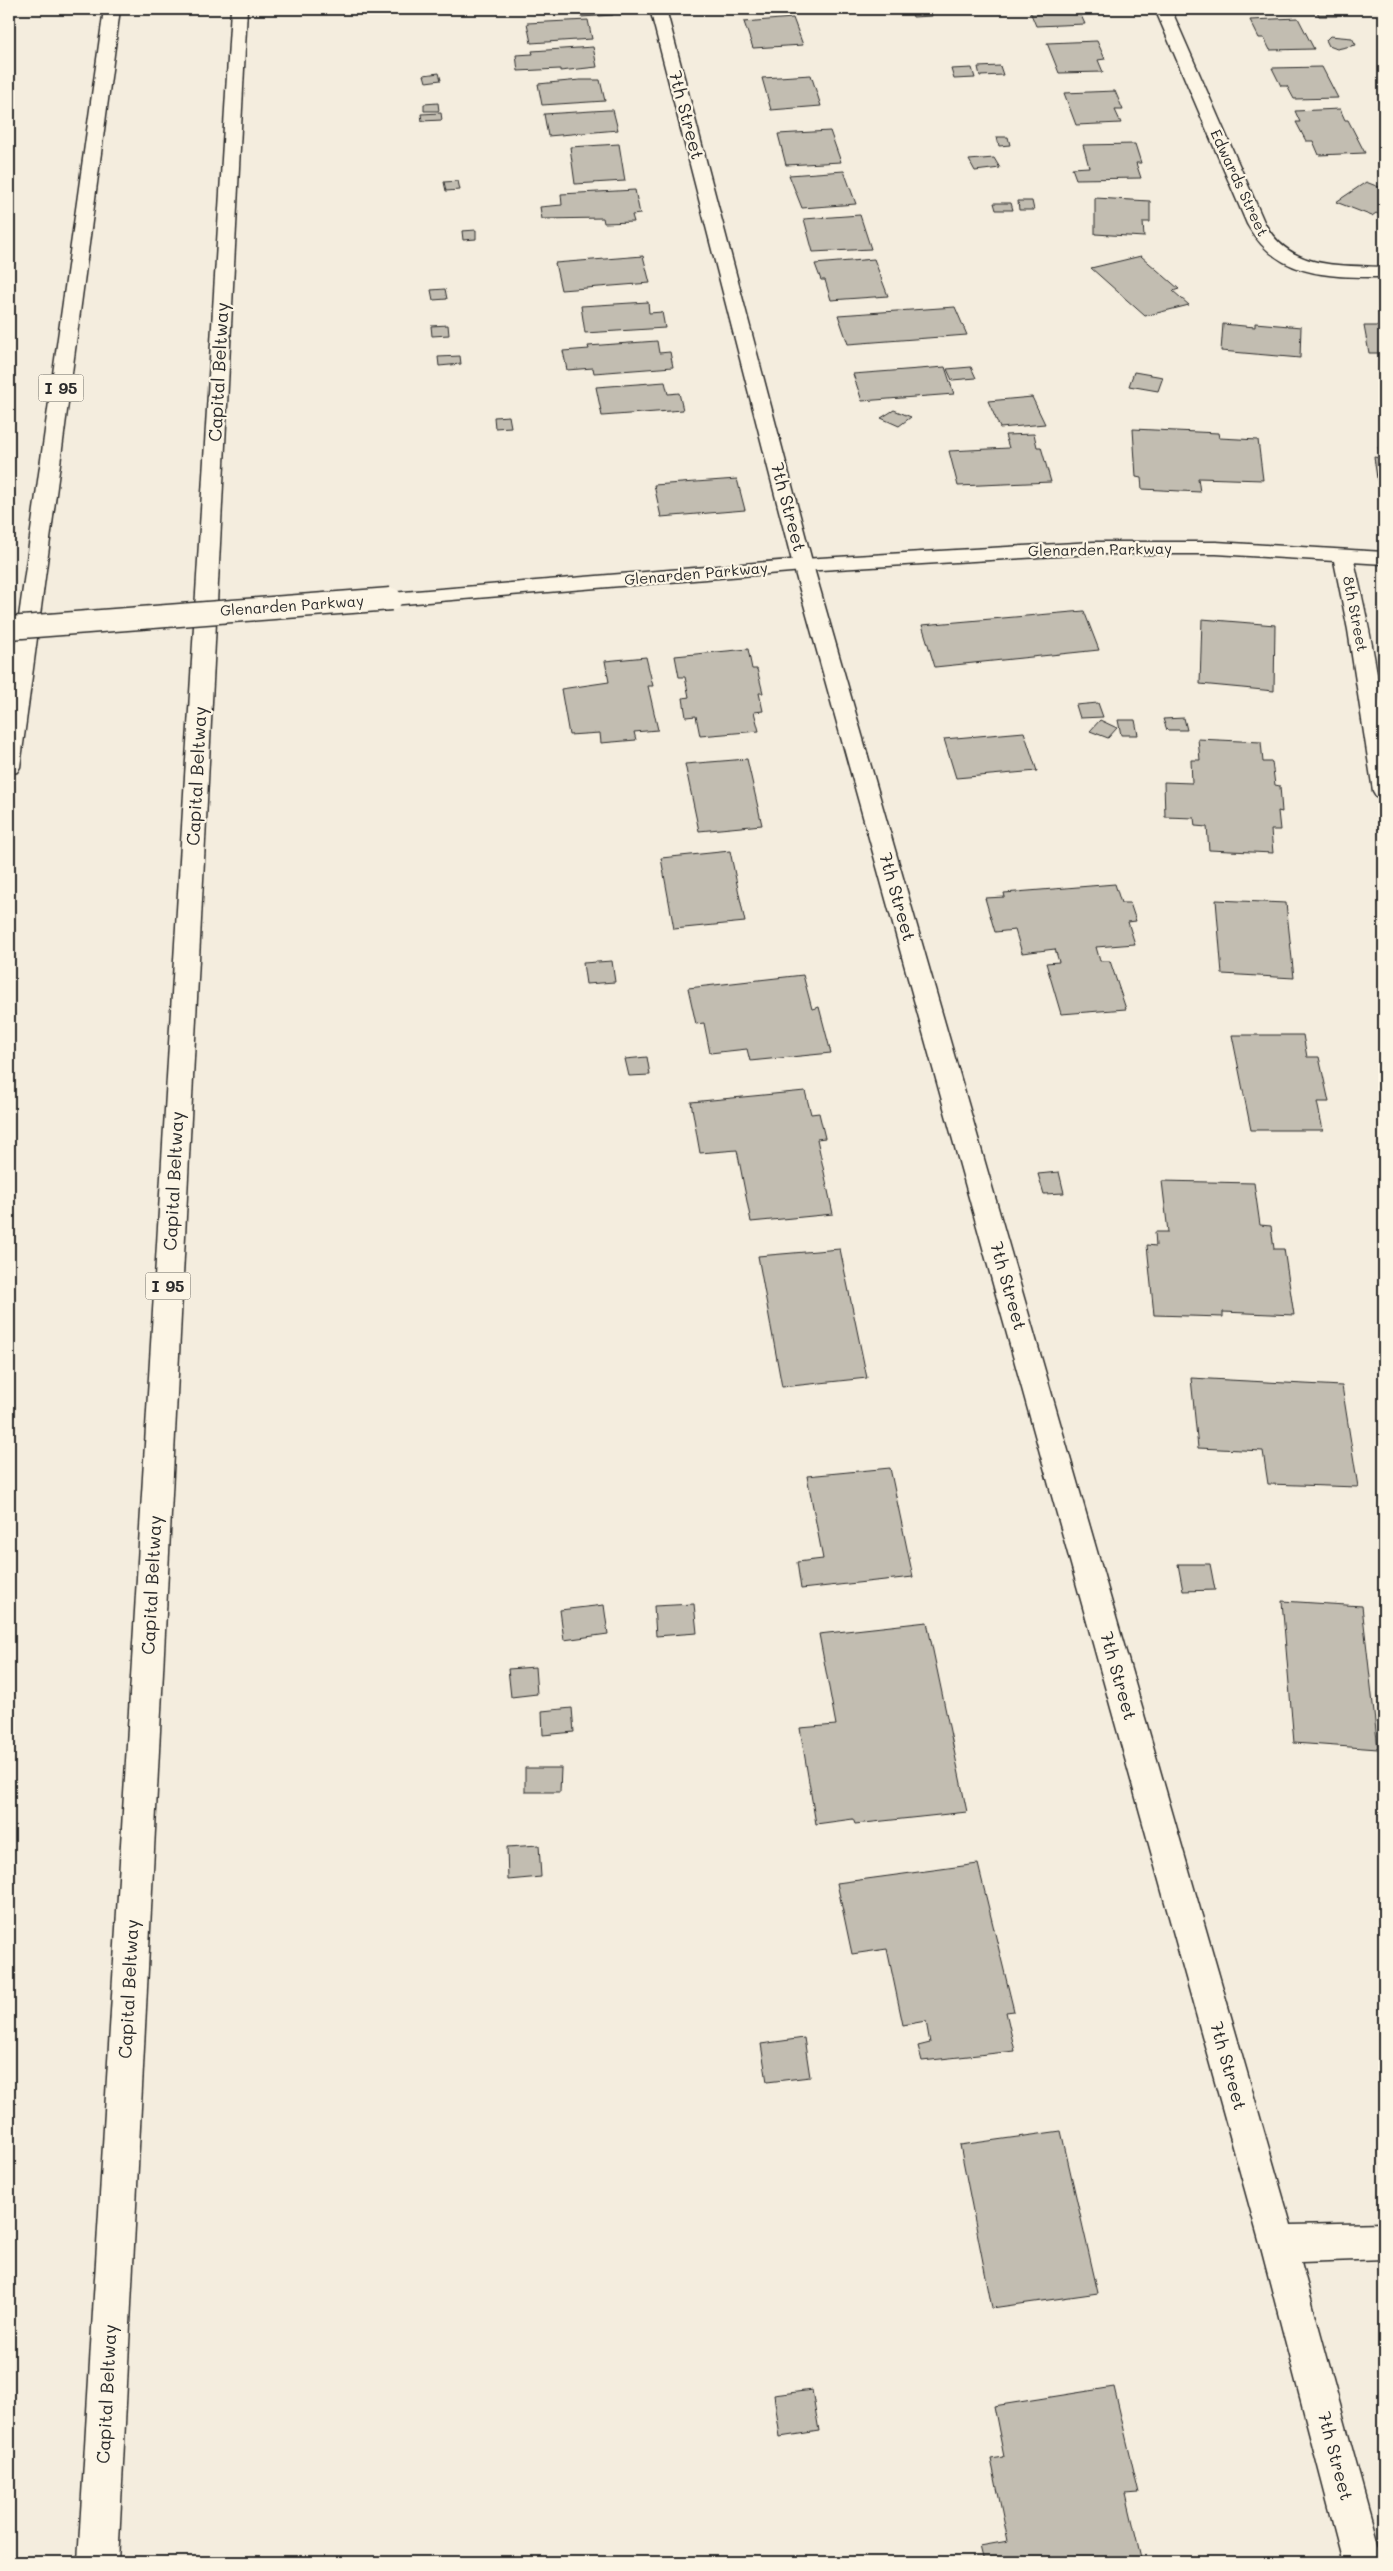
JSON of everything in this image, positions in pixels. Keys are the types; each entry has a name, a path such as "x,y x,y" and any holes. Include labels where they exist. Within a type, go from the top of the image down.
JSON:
{"main road":[{"name":"I 95","path":"9,767 112,9"},
{"name":"Capital Beltway","path":"98,2562 240,9"},
{"name":"7th Street","path":"658,9 804,565 1278,2244 1363,2562"},
{"name":"Edwards Street","path":"1163,9 1256,224 1266,241 1276,251 1290,259 1309,265 1356,272 1384,272"},
{"name":"Glenarden Parkway","path":"9,628 804,565 1093,548 1216,548 1384,558"},
{"name":"8th Street","path":"1343,556 1359,630 1384,791"},
{"path":"1278,2244 1384,2240"}],"building":[{"path":"553,9 576,9 577,14 555,15"},
{"path":"612,9 613,15 581,17 580,10"},
{"path":"930,9 932,16 913,17 911,10"},
{"path":"1029,9 1078,9 1085,24 1036,26"},
{"path":"1316,9 1334,9 1337,16 1319,16"},
{"path":"793,18 803,45 753,48 744,22"},
{"path":"1298,18 1314,49 1270,50 1264,38 1259,38 1250,20"},
{"path":"588,20 592,39 531,43 527,23"},
{"path":"1330,36 1352,38 1356,45 1337,49 1329,46 1326,40"},
{"path":"1097,41 1105,59 1098,60 1103,72 1059,73 1047,43"},
{"path":"593,47 597,67 560,71 560,69 518,71 516,55 533,54 532,51"},
{"path":"1000,66 1003,75 980,76 978,67"},
{"path":"1322,67 1338,98 1294,99 1287,86 1281,86 1272,68"},
{"path":"972,68 975,78 954,79 951,69"},
{"path":"439,73 441,80 426,82 424,75"},
{"path":"811,75 821,106 771,110 762,78"},
{"path":"600,80 605,101 542,105 538,84"},
{"path":"1115,91 1123,110 1115,110 1121,123 1076,125 1064,93"},
{"path":"438,103 439,111 424,111 424,104"},
{"path":"1340,109 1345,120 1348,120 1365,153 1319,155 1313,141 1306,141 1296,122 1300,122 1295,111"},
{"path":"613,110 618,130 548,136 544,114"},
{"path":"441,113 442,120 422,121 421,114"},
{"path":"830,131 841,162 786,165 778,134"},
{"path":"997,137 1008,137 1010,145 999,146"},
{"path":"619,144 625,181 575,184 570,147"},
{"path":"1135,144 1141,163 1136,163 1141,178 1076,179 1072,168 1089,167 1083,145"},
{"path":"994,158 1000,168 975,171 969,160"},
{"path":"844,171 856,204 802,208 789,175"},
{"path":"458,181 460,190 446,191 444,182"},
{"path":"1366,182 1384,189 1384,217 1376,213 1372,216 1336,202"},
{"path":"635,190 640,214 632,215 634,222 604,223 603,218 542,219 540,207 562,205 561,194"},
{"path":"1095,198 1150,201 1150,222 1143,222 1144,237 1095,234"},
{"path":"1018,201 1032,201 1034,210 1019,210"},
{"path":"994,203 1011,203 1013,210 996,210"},
{"path":"860,215 871,249 813,252 804,219"},
{"path":"476,230 476,239 463,240 462,231"},
{"path":"643,256 650,283 561,290 555,263"},
{"path":"1141,256 1179,289 1173,291 1189,305 1145,316 1091,268"},
{"path":"874,259 888,296 831,300 825,280 821,280 815,264"},
{"path":"445,289 447,299 433,300 431,290"},
{"path":"648,302 649,313 662,312 665,328 585,333 581,306"},
{"path":"955,307 967,335 848,344 838,315"},
{"path":"1255,323 1301,327 1300,358 1221,351 1223,324 1255,327"},
{"path":"448,325 449,335 432,336 431,326"},
{"path":"1364,326 1384,326 1384,353 1369,353"},
{"path":"657,341 659,353 670,352 673,367 594,373 593,368 567,370 563,351 589,349 588,346"},
{"path":"460,356 461,364 439,366 438,357"},
{"path":"945,367 954,394 862,401 853,374"},
{"path":"971,367 976,378 952,380 947,369"},
{"path":"1134,372 1163,377 1158,391 1129,386"},
{"path":"665,382 668,394 679,393 683,410 602,416 596,387"},
{"path":"1032,397 1045,424 1000,428 988,401"},
{"path":"894,410 911,417 899,426 881,418"},
{"path":"509,416 511,427 495,428 494,417"},
{"path":"1133,429 1218,433 1219,438 1258,440 1263,480 1198,478 1200,492 1142,489 1141,478 1136,477"},
{"path":"1034,434 1037,447 1041,447 1051,482 958,486 949,451 1009,448 1005,435"},
{"path":"1378,447 1384,448 1384,493 1379,493 1374,457 1380,458"},
{"path":"737,479 745,510 661,517 654,485"},
{"path":"1084,611 1099,650 935,667 922,625"},
{"path":"1202,619 1275,625 1274,691 1200,684"},
{"path":"748,649 752,669 757,669 763,693 759,693 763,711 754,712 759,731 700,736 696,716 686,717 683,698 689,697 685,677 679,677 675,656"},
{"path":"646,657 653,686 648,686 658,730 634,732 636,740 601,743 600,733 569,735 561,689 609,682 605,661"},
{"path":"1098,703 1103,717 1080,718 1076,705"},
{"path":"1184,718 1187,730 1167,730 1163,719"},
{"path":"1100,720 1117,728 1108,738 1090,731"},
{"path":"1118,720 1135,720 1138,735 1121,735"},
{"path":"1024,732 1037,771 956,778 944,739"},
{"path":"1198,739 1261,742 1263,762 1272,762 1275,785 1280,786 1282,812 1278,811 1280,830 1271,830 1273,853 1209,850 1207,827 1195,826 1194,818 1165,817 1164,782 1192,783 1191,760 1200,760"},
{"path":"747,759 762,825 699,831 685,764"},
{"path":"730,851 745,922 674,929 661,858"},
{"path":"1115,884 1121,903 1130,903 1136,921 1128,922 1135,944 1096,947 1100,961 1110,961 1126,1009 1061,1014 1046,963 1059,962 1055,949 1022,953 1015,930 995,932 985,898 1005,897 1004,893"},
{"path":"1216,900 1286,903 1294,978 1222,974"},
{"path":"612,961 615,982 586,984 583,963"},
{"path":"803,975 812,1009 819,1007 831,1053 750,1061 747,1049 710,1053 704,1023 696,1024 688,988"},
{"path":"1232,1035 1303,1035 1307,1057 1319,1057 1329,1102 1317,1102 1323,1130 1251,1130"},
{"path":"647,1057 650,1075 629,1076 625,1059"},
{"path":"805,1091 811,1114 819,1113 825,1138 817,1139 833,1214 751,1222 737,1150 700,1153 691,1102"},
{"path":"1059,1172 1064,1193 1044,1194 1038,1174"},
{"path":"1162,1181 1254,1183 1260,1225 1271,1226 1274,1249 1284,1249 1294,1315 1223,1312 1223,1317 1154,1315 1147,1245 1156,1246 1155,1232 1168,1232"},
{"path":"840,1249 867,1378 782,1387 758,1256"},
{"path":"1191,1378 1342,1386 1358,1487 1268,1484 1263,1451 1198,1448"},
{"path":"890,1468 913,1577 801,1589 797,1562 823,1559 807,1476"},
{"path":"1178,1564 1210,1564 1215,1590 1183,1591"},
{"path":"1282,1601 1362,1606 1378,1749 1294,1743"},
{"path":"694,1604 697,1633 656,1636 654,1606"},
{"path":"604,1605 608,1634 564,1640 560,1610"},
{"path":"927,1622 967,1812 855,1824 853,1819 816,1824 800,1728 836,1725 819,1634"},
{"path":"535,1667 537,1694 511,1697 508,1669"},
{"path":"572,1708 574,1732 543,1735 542,1711"},
{"path":"525,1768 561,1768 560,1792 525,1792"},
{"path":"539,1845 541,1877 508,1880 507,1847"},
{"path":"978,1864 1014,2011 1006,2012 1015,2051 922,2061 918,2046 930,2043 926,2021 903,2025 887,1949 852,1954 837,1883"},
{"path":"804,2038 810,2077 767,2082 761,2044"},
{"path":"1061,2131 1098,2293 992,2308 960,2145"},
{"path":"1114,2387 1139,2493 1126,2494 1142,2562 984,2562 980,2546 1008,2541 991,2459 1004,2457 994,2406"},
{"path":"812,2390 819,2431 780,2437 774,2395"}]}
